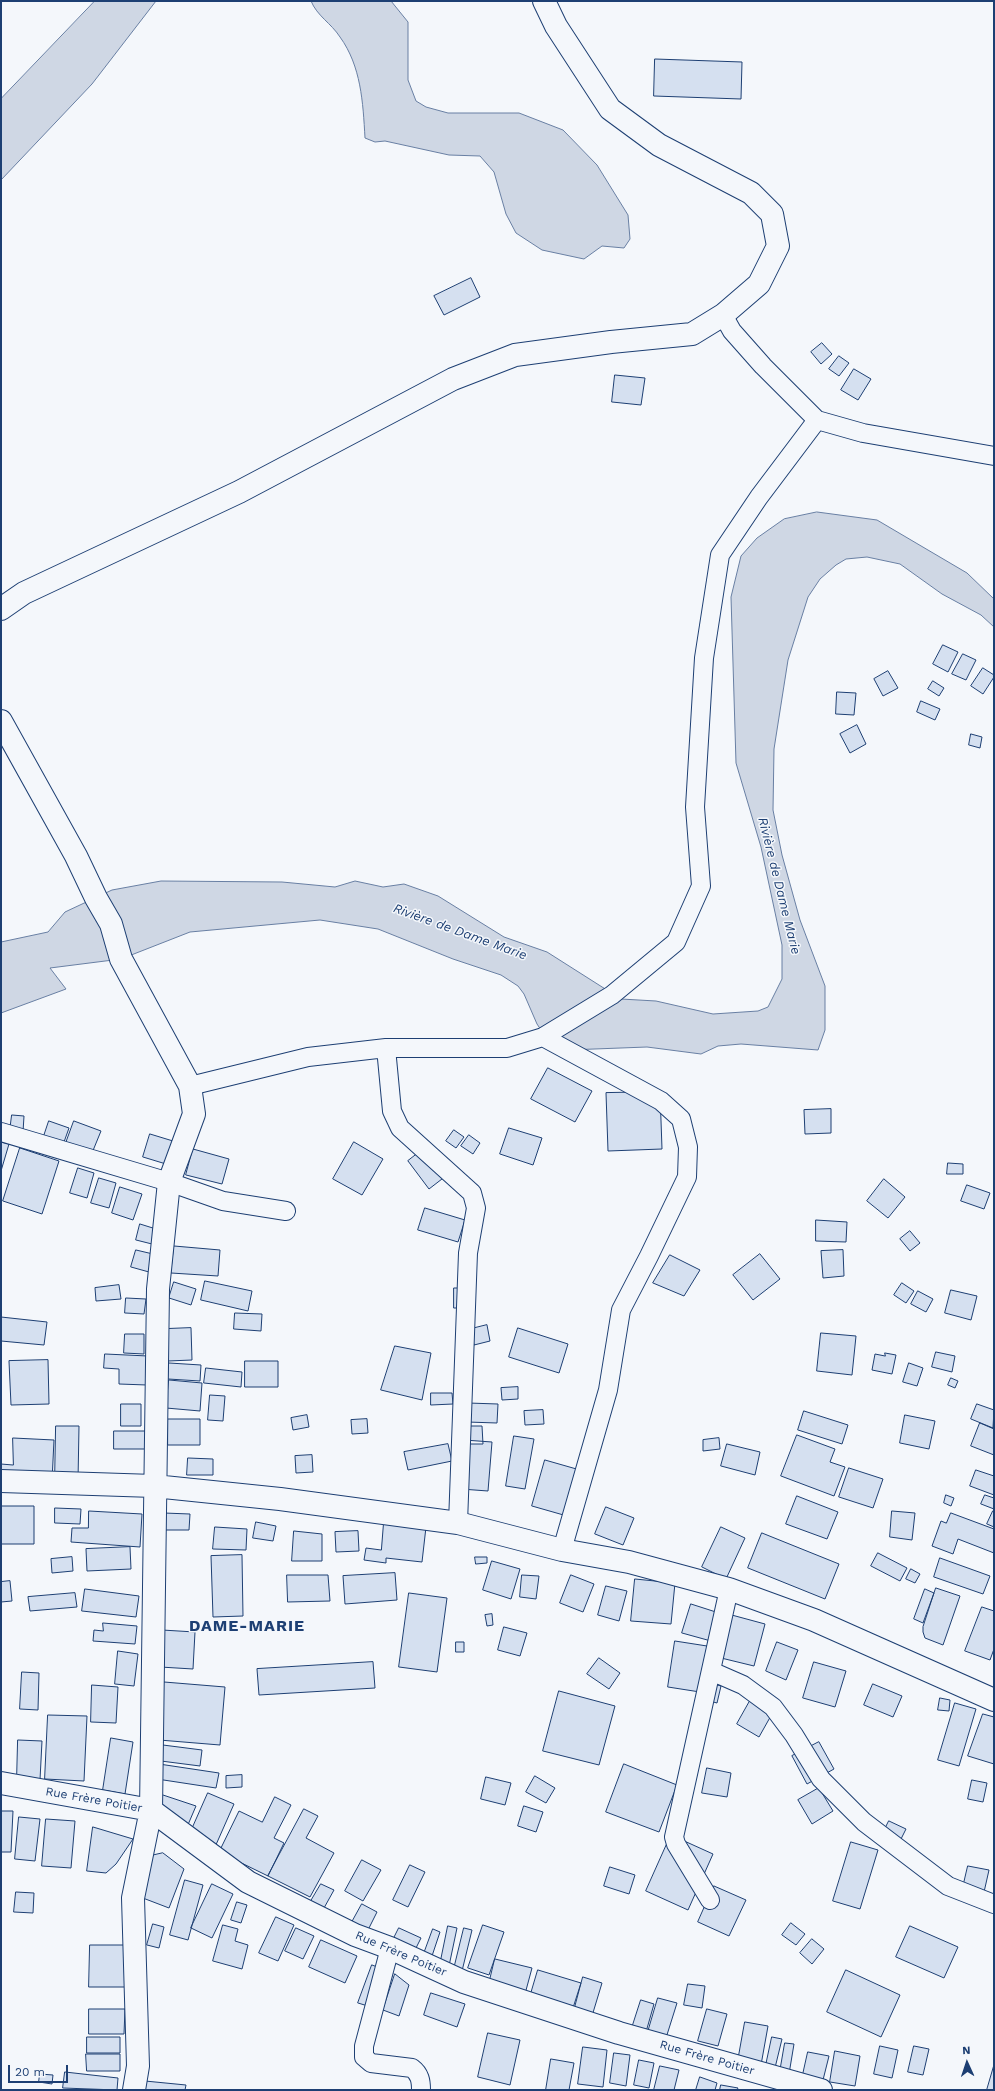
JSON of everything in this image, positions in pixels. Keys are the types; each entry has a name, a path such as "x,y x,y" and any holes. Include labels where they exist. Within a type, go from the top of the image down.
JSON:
{"street":[{"path":"1,609 24,593 239,492 453,379 515,355 611,342 692,334 723,315 759,284 778,246 772,214 751,193 659,145 610,109 556,26 544,1"},
{"path":"723,315 732,331 763,366 817,420 862,433 994,456"},
{"path":"190,1086 308,1057 386,1048 507,1048 543,1037 612,995 676,942 700,886 695,807 700,745 704,658 720,555 759,497 817,420"},
{"path":"1,721 76,856 96,898 111,924 121,959 190,1086 194,1114 169,1182 158,1289 154,1486 151,1810 133,1898 138,2066 134,2090"},
{"path":"543,1037 661,1101 681,1119 688,1147 687,1177 649,1256 620,1310 608,1390 562,1550"},
{"path":"386,1048 392,1111 400,1128 472,1193 476,1208 468,1253 458,1523"},
{"path":"1,1132 169,1182 223,1201 286,1211"},
{"path":"1,1482 154,1486 280,1499 458,1523 562,1550 629,1562 728,1590 814,1620 994,1700"},
{"path":"710,1900 676,1844 674,1837 728,1590"},
{"path":"711,1671 743,1685 773,1707 794,1735 821,1779 864,1822 948,1886 994,1904"},
{"name":"Rue Frère Poitier","path":"1,1783 151,1810 248,1882 355,1935 390,1948 464,1982 619,2033 821,2090"},
{"path":"390,1948 364,2046 364,2057 371,2063 412,2068 417,2072 421,2081 421,2090"}],"water":[{"path":"95,1 156,1 92,84 1,180 1,99"},
{"path":"311,1 391,1 408,22 408,80 416,101 426,107 448,113 519,113 563,130 597,165 628,215 630,239 624,248 602,246 584,259 542,250 516,233 506,214 494,172 480,156 449,155 385,141 375,142 365,138 362,98 357,72 347,48 340,37 320,15"},
{"name":"Rivière de Dame Marie","path":"817,512 877,520 967,573 994,599 994,627 981,615 942,594 900,564 867,557 846,559 836,565 820,579 808,597 788,660 774,749 773,810 782,855 800,920 825,986 825,1030 818,1050 741,1044 718,1046 701,1054 647,1047 568,1050 549,1042 537,1024 524,994 518,986 501,975 453,959 378,929 320,920 190,932 121,959 50,968 66,989 1,1013 1,942 48,932 65,912 112,890 161,881 282,882 335,887 355,881 383,887 404,884 438,896 504,937 547,952 621,999 656,1001 713,1014 758,1011 768,1007 782,979 782,945 761,847 736,763 731,597 741,556 757,538 784,519"}],"building":[{"path":"655,59 742,62 741,99 654,96"},
{"path":"471,278 480,297 444,315 434,296"},
{"path":"822,343 832,354 821,364 811,352"},
{"path":"839,356 849,363 839,376 829,369"},
{"path":"854,369 871,379 858,400 841,390"},
{"path":"615,375 645,378 641,405 612,402"},
{"path":"943,645 958,652 948,672 933,664"},
{"path":"963,654 976,660 966,680 952,674"},
{"path":"983,668 994,675 994,677 983,694 971,686"},
{"path":"888,671 898,688 883,696 874,679"},
{"path":"933,681 944,688 939,696 928,689"},
{"path":"837,692 856,693 854,715 836,714"},
{"path":"921,701 940,709 935,720 917,712"},
{"path":"857,725 866,744 850,753 840,734"},
{"path":"971,734 982,737 980,748 969,745"},
{"path":"548,1068 592,1091 575,1122 531,1099"},
{"path":"660,1092 662,1149 608,1151 606,1093"},
{"path":"831,1109 831,1133 805,1134 804,1110"},
{"path":"12,1115 24,1116 23,1132 10,1131"},
{"path":"49,1121 69,1128 64,1142 44,1136"},
{"path":"74,1121 101,1131 92,1153 66,1143"},
{"path":"509,1128 542,1138 533,1165 500,1154"},
{"path":"454,1130 464,1137 456,1148 446,1141"},
{"path":"150,1134 173,1141 166,1164 143,1157"},
{"path":"469,1135 480,1143 473,1154 461,1146"},
{"path":"1,1142 9,1144 1,1171"},
{"path":"354,1142 383,1159 362,1195 333,1179"},
{"path":"430,1144 451,1172 429,1189 408,1161"},
{"path":"20,1148 59,1161 42,1214 3,1201"},
{"path":"193,1149 229,1159 222,1184 186,1175"},
{"path":"948,1163 963,1164 963,1174 947,1174"},
{"path":"78,1168 94,1173 87,1198 70,1193"},
{"path":"99,1178 116,1183 109,1208 91,1203"},
{"path":"884,1179 905,1197 888,1218 867,1201"},
{"path":"967,1185 990,1193 984,1209 961,1201"},
{"path":"120,1187 142,1194 133,1220 112,1213"},
{"path":"425,1208 465,1220 458,1242 418,1230"},
{"path":"816,1220 847,1222 846,1242 816,1241"},
{"path":"140,1224 156,1229 152,1244 136,1240"},
{"path":"910,1231 920,1243 910,1251 900,1239"},
{"path":"174,1246 220,1250 218,1276 171,1273"},
{"path":"136,1250 153,1254 149,1272 131,1267"},
{"path":"843,1250 844,1276 823,1278 821,1251"},
{"path":"760,1254 780,1279 753,1300 733,1275"},
{"path":"670,1255 700,1270 684,1296 653,1283"},
{"path":"205,1281 252,1291 248,1311 201,1300"},
{"path":"174,1282 196,1289 191,1305 169,1298"},
{"path":"902,1283 914,1291 906,1303 894,1295"},
{"path":"119,1285 121,1299 96,1301 95,1288"},
{"path":"454,1288 474,1288 474,1308 454,1308"},
{"path":"951,1290 977,1296 971,1320 945,1313"},
{"path":"918,1291 933,1299 926,1312 911,1304"},
{"path":"126,1298 146,1299 144,1314 125,1313"},
{"path":"235,1313 262,1314 261,1331 234,1329"},
{"path":"1,1317 47,1322 44,1345 1,1341"},
{"path":"487,1325 490,1341 474,1345 471,1329"},
{"path":"191,1328 192,1360 168,1361 166,1329"},
{"path":"518,1328 568,1344 559,1373 509,1357"},
{"path":"821,1333 856,1336 852,1375 817,1371"},
{"path":"125,1334 144,1334 144,1354 124,1353"},
{"path":"395,1346 431,1353 422,1400 381,1390"},
{"path":"936,1352 955,1356 952,1372 932,1367"},
{"path":"885,1353 896,1355 892,1374 872,1370 875,1354 885,1356"},
{"path":"105,1354 148,1356 147,1385 119,1384 119,1369 104,1368"},
{"path":"48,1360 49,1404 11,1405 9,1361"},
{"path":"245,1361 278,1361 278,1387 245,1387"},
{"path":"169,1363 201,1365 200,1381 168,1379"},
{"path":"909,1363 923,1368 917,1386 903,1382"},
{"path":"206,1368 242,1372 241,1387 204,1383"},
{"path":"951,1378 958,1381 955,1388 948,1385"},
{"path":"169,1380 202,1383 200,1411 166,1408"},
{"path":"518,1387 518,1399 502,1400 501,1388"},
{"path":"431,1393 452,1393 453,1404 431,1405"},
{"path":"210,1395 225,1396 223,1421 208,1420"},
{"path":"468,1403 498,1404 497,1423 467,1422"},
{"path":"121,1404 141,1404 141,1426 121,1426"},
{"path":"977,1404 994,1410 993,1428 971,1419"},
{"path":"543,1410 544,1424 525,1425 524,1411"},
{"path":"804,1411 848,1425 842,1444 798,1430"},
{"path":"307,1415 309,1427 293,1430 291,1418"},
{"path":"905,1415 935,1421 929,1449 900,1443"},
{"path":"168,1419 200,1419 200,1445 168,1445"},
{"path":"367,1419 368,1433 352,1434 351,1420"},
{"path":"980,1423 994,1429 994,1455 971,1446"},
{"path":"56,1426 79,1426 78,1481 55,1481"},
{"path":"468,1426 482,1426 483,1444 469,1444"},
{"path":"114,1431 149,1431 149,1449 114,1449"},
{"path":"797,1435 835,1449 830,1462 845,1467 834,1496 781,1476"},
{"path":"514,1436 534,1439 525,1489 506,1486"},
{"path":"13,1438 54,1440 52,1481 1,1479 1,1464 13,1465"},
{"path":"719,1438 720,1449 703,1451 703,1440"},
{"path":"464,1440 492,1442 488,1491 461,1489"},
{"path":"448,1444 452,1461 408,1470 404,1452"},
{"path":"727,1444 760,1452 755,1475 721,1466"},
{"path":"312,1455 313,1472 296,1473 295,1456"},
{"path":"188,1458 213,1459 213,1475 187,1475"},
{"path":"545,1460 580,1470 567,1516 532,1506"},
{"path":"849,1468 883,1479 873,1508 839,1497"},
{"path":"976,1470 994,1476 994,1495 970,1486"},
{"path":"946,1495 954,1498 951,1506 944,1503"},
{"path":"985,1495 994,1498 994,1509 981,1504"},
{"path":"797,1496 838,1512 827,1539 786,1524"},
{"path":"1,1506 34,1506 34,1544 1,1544"},
{"path":"606,1507 634,1518 623,1545 595,1534"},
{"path":"55,1508 81,1509 80,1524 55,1523"},
{"path":"89,1511 142,1514 140,1547 71,1542 72,1528 88,1528"},
{"path":"892,1511 915,1513 912,1540 890,1537"},
{"path":"994,1511 994,1527 987,1524"},
{"path":"164,1513 190,1514 189,1530 164,1530"},
{"path":"951,1513 994,1529 994,1553 958,1539 953,1554 932,1546 941,1521 946,1523"},
{"path":"256,1522 276,1526 273,1541 253,1538"},
{"path":"384,1522 426,1527 422,1562 386,1558 386,1563 364,1560 366,1548 381,1550"},
{"path":"215,1527 247,1529 246,1550 213,1549"},
{"path":"721,1527 745,1538 726,1579 702,1567"},
{"path":"294,1531 322,1534 322,1561 292,1561"},
{"path":"358,1531 359,1551 336,1552 335,1532"},
{"path":"762,1533 839,1564 825,1599 748,1568"},
{"path":"130,1547 131,1569 87,1571 86,1549"},
{"path":"878,1553 907,1568 900,1581 871,1566"},
{"path":"242,1555 243,1616 213,1617 211,1556"},
{"path":"72,1557 73,1571 52,1573 51,1559"},
{"path":"475,1557 487,1557 487,1563 476,1564"},
{"path":"940,1558 990,1576 983,1594 934,1577"},
{"path":"492,1561 520,1569 511,1599 483,1590"},
{"path":"911,1569 920,1574 915,1583 906,1579"},
{"path":"395,1573 397,1600 345,1604 343,1576"},
{"path":"287,1575 328,1575 330,1601 288,1602"},
{"path":"522,1575 539,1576 536,1599 520,1597"},
{"path":"571,1575 594,1584 583,1612 560,1603"},
{"path":"635,1579 675,1583 671,1624 631,1621"},
{"path":"10,1581 12,1601 1,1602 1,1582"},
{"path":"606,1586 627,1591 619,1621 598,1615"},
{"path":"936,1588 960,1596 943,1645 925,1638 923,1632 923,1627"},
{"path":"85,1589 139,1596 136,1617 82,1611"},
{"path":"925,1589 934,1593 923,1623 914,1619"},
{"path":"75,1593 77,1607 30,1611 28,1597"},
{"path":"409,1593 447,1598 437,1672 399,1667"},
{"path":"691,1604 719,1613 711,1641 682,1633"},
{"path":"982,1607 994,1611 994,1649 990,1660 965,1651"},
{"path":"492,1614 493,1625 487,1626 485,1615"},
{"path":"728,1614 765,1624 754,1666 717,1657"},
{"path":"103,1623 137,1626 135,1644 93,1641 94,1630 103,1631"},
{"path":"504,1627 527,1633 520,1656 498,1650"},
{"path":"162,1630 195,1632 193,1669 160,1667"},
{"path":"675,1641 707,1646 700,1692 668,1687"},
{"path":"456,1642 464,1642 464,1652 456,1652"},
{"path":"777,1642 798,1650 786,1680 766,1671"},
{"path":"118,1651 138,1654 134,1686 115,1684"},
{"path":"599,1658 620,1673 609,1689 587,1674"},
{"path":"373,1662 375,1688 259,1695 257,1669"},
{"path":"814,1662 846,1671 835,1707 803,1698"},
{"path":"22,1672 39,1673 38,1710 20,1709"},
{"path":"164,1682 225,1687 220,1745 159,1740"},
{"path":"711,1683 721,1686 717,1703 706,1700"},
{"path":"873,1684 902,1696 893,1717 864,1705"},
{"path":"92,1685 118,1687 116,1723 91,1722"},
{"path":"559,1691 615,1706 599,1765 543,1751"},
{"path":"755,1692 777,1705 759,1737 737,1724"},
{"path":"940,1698 950,1700 949,1711 938,1710"},
{"path":"955,1703 976,1709 959,1766 938,1760"},
{"path":"983,1714 994,1717 994,1764 968,1756"},
{"path":"48,1715 87,1716 84,1781 45,1779"},
{"path":"111,1738 133,1742 125,1794 103,1790"},
{"path":"18,1740 42,1741 40,1780 17,1779"},
{"path":"819,1742 834,1769 807,1784 792,1756"},
{"path":"155,1744 202,1750 200,1766 153,1760"},
{"path":"159,1764 219,1773 216,1788 157,1779"},
{"path":"624,1764 677,1785 659,1832 606,1812"},
{"path":"707,1768 731,1773 727,1797 702,1793"},
{"path":"242,1775 242,1787 226,1788 226,1776"},
{"path":"535,1776 555,1788 546,1803 526,1792"},
{"path":"486,1777 511,1783 505,1805 481,1799"},
{"path":"972,1780 987,1783 983,1802 968,1799"},
{"path":"819,1788 833,1811 812,1824 798,1800"},
{"path":"157,1793 196,1806 184,1834 156,1805"},
{"path":"208,1793 234,1804 215,1847 189,1836"},
{"path":"275,1797 291,1805 274,1838 284,1843 268,1876 219,1852 239,1811 262,1822"},
{"path":"524,1806 543,1812 536,1832 518,1826"},
{"path":"304,1809 318,1816 306,1838 334,1853 310,1897 268,1876"},
{"path":"1,1811 13,1811 11,1852 1,1852"},
{"path":"19,1817 40,1819 35,1861 15,1859"},
{"path":"46,1819 75,1821 71,1868 42,1866"},
{"path":"889,1821 906,1829 899,1843 882,1835"},
{"path":"93,1827 133,1839 116,1864 106,1873 87,1871"},
{"path":"671,1835 713,1854 688,1910 646,1891"},
{"path":"851,1842 878,1850 860,1909 833,1901"},
{"path":"163,1853 184,1869 169,1908 135,1895 150,1856"},
{"path":"362,1860 381,1870 363,1901 345,1891"},
{"path":"410,1865 425,1872 408,1907 393,1900"},
{"path":"968,1866 989,1870 982,1901 961,1896"},
{"path":"610,1867 635,1875 629,1894 604,1886"},
{"path":"185,1880 203,1885 188,1940 170,1935"},
{"path":"212,1884 233,1894 212,1938 191,1928"},
{"path":"321,1884 334,1890 324,1908 311,1901"},
{"path":"714,1886 746,1900 729,1936 698,1922"},
{"path":"16,1892 34,1893 33,1913 14,1912"},
{"path":"237,1902 247,1905 241,1923 231,1920"},
{"path":"362,1904 377,1912 367,1932 351,1924"},
{"path":"276,1917 294,1925 278,1961 259,1953"},
{"path":"791,1923 805,1934 796,1945 782,1935"},
{"path":"153,1924 164,1927 159,1948 147,1945"},
{"path":"223,1925 238,1929 235,1941 248,1945 242,1969 213,1961"},
{"path":"483,1925 504,1932 489,1975 468,1968"},
{"path":"448,1926 457,1928 449,1966 440,1965"},
{"path":"910,1926 958,1947 944,1978 896,1957"},
{"path":"296,1928 314,1936 303,1959 285,1951"},
{"path":"399,1928 421,1938 412,1956 390,1946"},
{"path":"464,1928 472,1930 462,1971 454,1969"},
{"path":"433,1929 440,1932 430,1962 422,1959"},
{"path":"812,1939 824,1949 812,1964 800,1953"},
{"path":"321,1940 357,1956 345,1983 309,1967"},
{"path":"90,1945 126,1945 125,1987 89,1987"},
{"path":"495,1959 532,1968 525,1994 489,1984"},
{"path":"372,1965 393,1973 381,2010 358,2003"},
{"path":"538,1970 581,1983 572,2011 530,1997"},
{"path":"846,1970 900,1995 881,2037 827,2012"},
{"path":"395,1974 409,1985 399,2016 383,2010"},
{"path":"583,1977 602,1983 592,2016 574,2011"},
{"path":"688,1984 705,1986 702,2008 684,2005"},
{"path":"431,1993 465,2004 457,2027 424,2015"},
{"path":"658,1998 677,2003 666,2038 648,2032"},
{"path":"641,2000 654,2004 646,2032 632,2028"},
{"path":"89,2009 125,2009 124,2034 89,2034"},
{"path":"707,2009 727,2014 718,2046 698,2041"},
{"path":"745,2022 768,2026 761,2065 738,2061"},
{"path":"488,2033 520,2040 510,2085 478,2077"},
{"path":"87,2037 120,2037 120,2053 87,2053"},
{"path":"772,2037 782,2039 774,2072 765,2070"},
{"path":"785,2043 794,2044 789,2074 780,2072"},
{"path":"880,2046 898,2050 892,2078 874,2074"},
{"path":"914,2046 929,2049 923,2075 908,2072"},
{"path":"583,2047 607,2050 603,2087 578,2084"},
{"path":"835,2051 860,2056 855,2086 830,2082"},
{"path":"808,2052 829,2056 822,2084 802,2079"},
{"path":"614,2053 630,2055 626,2086 610,2083"},
{"path":"86,2054 120,2054 120,2071 87,2071"},
{"path":"551,2059 574,2063 569,2090 546,2090"},
{"path":"639,2060 654,2063 649,2088 634,2085"},
{"path":"994,2065 994,2090 987,2090"},
{"path":"660,2066 679,2070 674,2090 654,2090"},
{"path":"65,2072 118,2078 117,2090 63,2088"},
{"path":"40,2074 53,2075 52,2084 39,2082"},
{"path":"700,2077 717,2083 715,2090 696,2090"},
{"path":"145,2081 186,2085 185,2090 144,2090"},
{"path":"721,2085 738,2088 737,2090 720,2090"}],"district":[{"name":"DAME-MARIE","path":"247,1626"}]}
